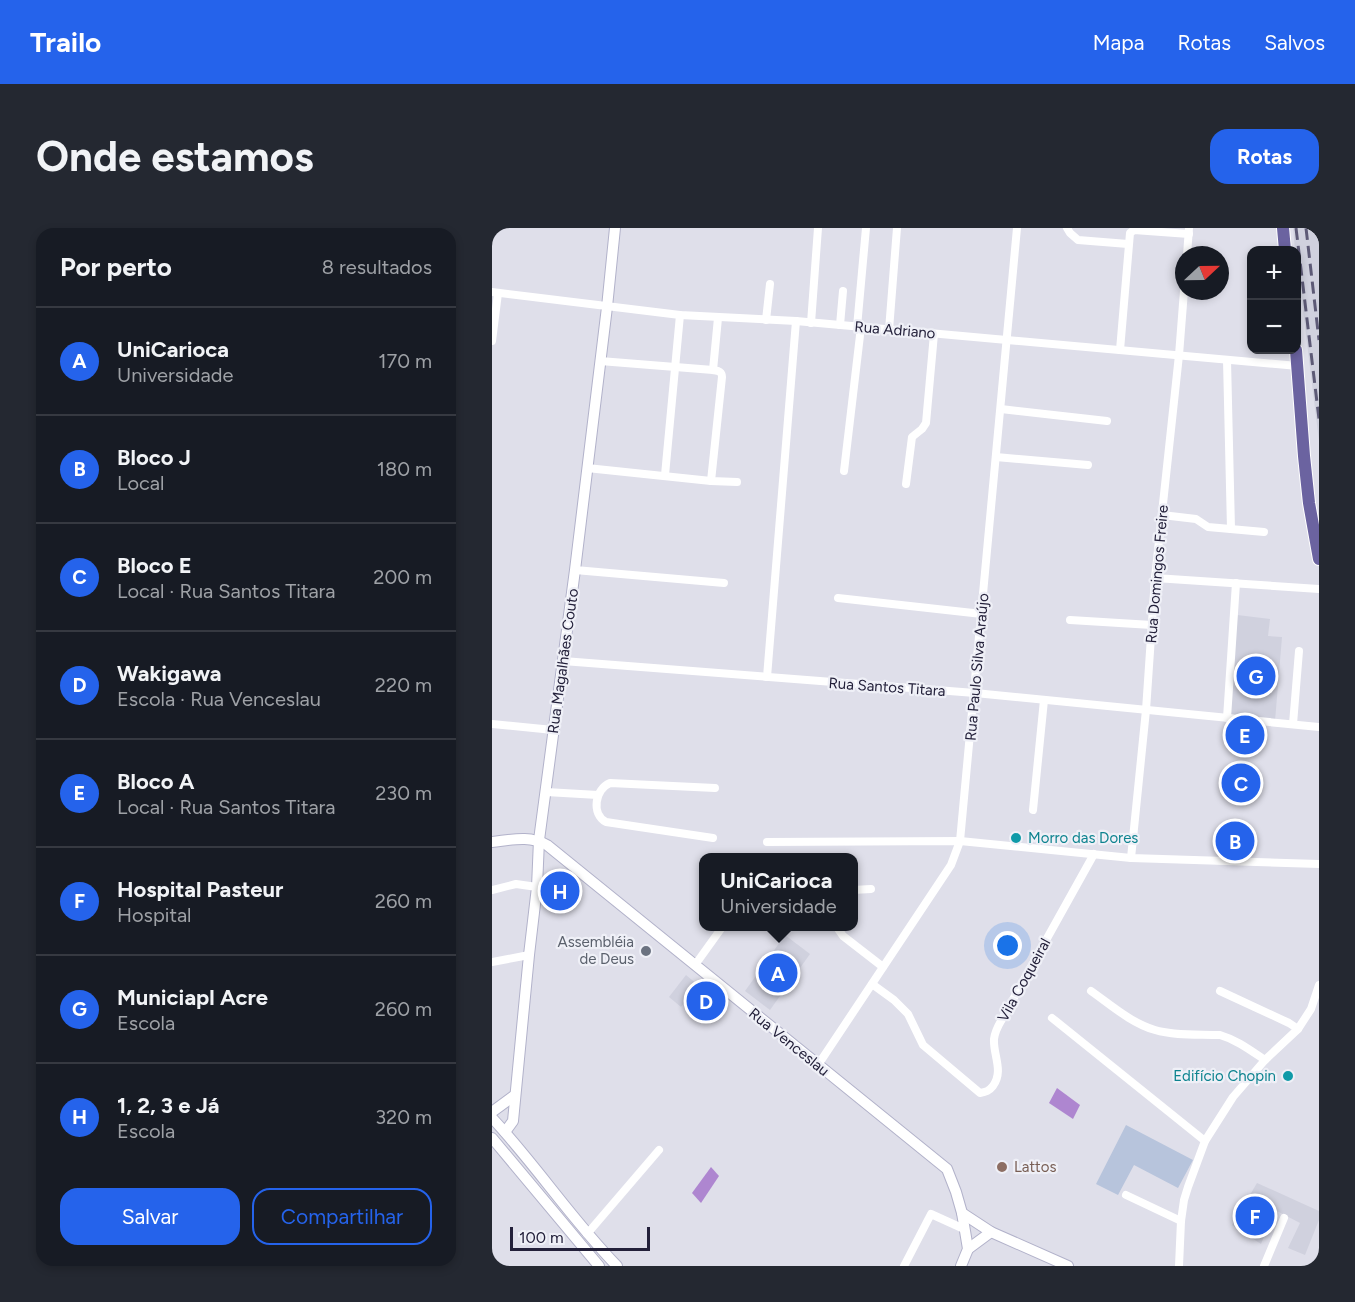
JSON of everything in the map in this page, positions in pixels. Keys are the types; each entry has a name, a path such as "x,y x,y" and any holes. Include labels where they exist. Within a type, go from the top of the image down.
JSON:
{"main road":[{"path":"1283,228 1285,246"},
{"path":"1296,354 1309,502 1319,558"}],"street":[{"name":"Rua Magalhães Couto","path":"505,1132 513,1121 537,887 539,840 575,570 615,228"},
{"path":"811,322 818,228"},
{"path":"844,471 859,327 866,228"},
{"path":"889,330 897,228"},
{"name":"Rua Paulo Silva Araújo","path":"818,1065 951,865 960,841 1017,228"},
{"path":"1067,228 1078,240 1128,244"},
{"path":"1120,350 1130,232 1134,230 1189,231 1188,246"},
{"path":"766,320 770,284"},
{"path":"840,325 843,291"},
{"name":"Rua Adriano","path":"495,293 680,315 811,322 1298,366"},
{"path":"492,341 495,293"},
{"name":"Rua Domingos Freire","path":"1131,858 1146,710 1155,578 1183,300"},
{"path":"665,475 680,315"},
{"path":"713,370 718,318"},
{"path":"767,677 796,321"},
{"path":"906,484 912,437 926,423 934,334"},
{"path":"1227,360 1232,529"},
{"path":"600,361 713,370 721,373 711,481"},
{"path":"1001,409 1107,421"},
{"path":"996,457 1088,465"},
{"path":"587,468 737,482"},
{"path":"1162,515 1196,519 1208,527 1264,532"},
{"path":"575,570 724,583"},
{"path":"1155,578 1319,589"},
{"path":"1227,718 1236,583"},
{"path":"838,598 982,614"},
{"path":"1070,620 1152,625"},
{"path":"1293,724 1299,651"},
{"name":"Rua Santos Titara","path":"563,661 975,693 1319,727"},
{"path":"1033,810 1044,700"},
{"path":"492,724 554,730"},
{"path":"713,838 606,822 598,817 596,811 598,795 605,784 715,788"},
{"path":"546,792 598,795"},
{"path":"492,842 529,838 539,840"},
{"name":"Rua Venceslau","path":"539,840 547,844 946,1169 962,1213 968,1249"},
{"path":"767,842 960,841 1131,858 1319,864"},
{"name":"Vila Coqueiral","path":"872,984 902,1007 912,1019 923,1045 980,1092 990,1090 999,1074 995,1034 1094,854"},
{"path":"492,890 516,884 537,887"},
{"path":"858,890 871,889"},
{"path":"695,965 720,931"},
{"path":"839,931 883,967"},
{"path":"492,962 529,955"},
{"path":"1179,1266 1181,1221 1188,1187 1205,1141 1233,1097 1265,1060 1299,1029 1311,1009 1319,985"},
{"path":"1091,991 1147,1027 1158,1031 1220,1035 1238,1042 1265,1060"},
{"path":"1220,991 1299,1029"},
{"path":"1052,1018 1205,1141"},
{"path":"492,1112 515,1095"},
{"path":"492,1118 617,1266"},
{"path":"492,1138 599,1266"},
{"path":"587,1233 660,1150"},
{"path":"1126,1195 1181,1221"},
{"path":"962,1213 991,1232 1068,1266"},
{"path":"904,1266 931,1214 964,1229"},
{"path":"1264,1266 1284,1218"},
{"path":"961,1266 968,1249 991,1232"}],"shaded area":[{"path":"1293,228 1319,228 1319,441 1301,292 1301,246 1295,246"},
{"path":"1237,615 1270,619 1268,636 1282,637 1275,721 1229,716"},
{"path":"785,935 810,954 770,1010 745,991"},
{"path":"686,975 698,985 681,1007 669,997"},
{"path":"1057,1088 1080,1105 1073,1119 1049,1103"},
{"path":"1126,1125 1193,1160 1178,1188 1134,1165 1118,1195 1096,1184"},
{"path":"711,1167 719,1176 701,1203 692,1193"},
{"path":"1257,1183 1319,1211 1319,1220 1305,1255 1288,1248 1300,1223 1275,1210 1261,1244 1232,1225"}],"railway":[{"path":"1296,228 1319,419"},
{"path":"1306,228 1319,340"}],"place":[{"name":"Municiapl Acre","path":"1256,676"},
{"name":"Bloco A","path":"1245,735"},
{"name":"Bloco E","path":"1241,783"},
{"name":"Morro das Dores","path":"1016,838"},
{"name":"Bloco J","path":"1235,841"},
{"name":"1, 2, 3 e Já","path":"560,891"},
{"name":"Assembléia de Deus","path":"646,951"},
{"name":"UniCarioca","path":"778,973"},
{"name":"Wakigawa","path":"706,1001"},
{"name":"Edifício Chopin","path":"1288,1076"},
{"name":"Lattos","path":"1002,1167"},
{"name":"Hospital Pasteur","path":"1255,1216"}]}
